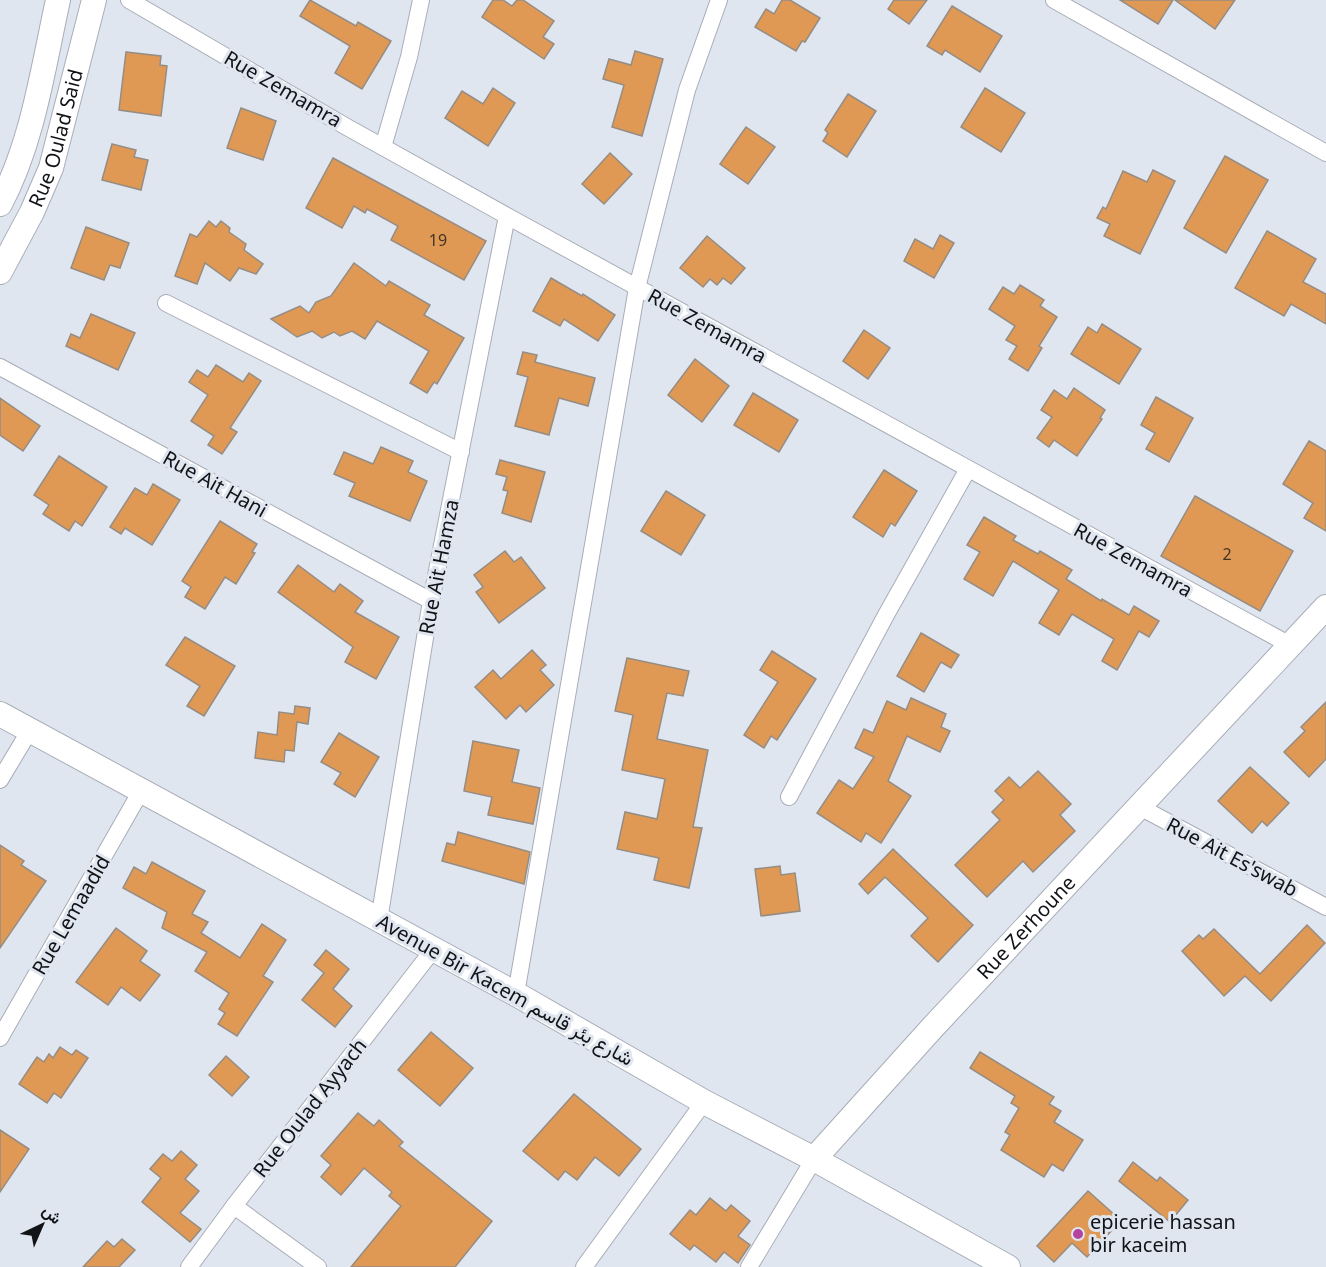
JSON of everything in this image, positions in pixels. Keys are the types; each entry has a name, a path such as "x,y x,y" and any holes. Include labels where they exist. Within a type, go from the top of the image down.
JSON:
{"street":[{"name":"Rue Oulad Said","path":"0,204 15,174 27,138 58,0"},
{"name":"Rue Oulad Said","path":"0,272 32,212 51,168 94,0"},
{"name":"Rue Zemamra","path":"129,0 507,216 1290,645"},
{"path":"384,147 409,57 421,0"},
{"path":"516,994 638,288 687,90 719,0"},
{"path":"1054,0 1326,153"},
{"name":"Rue Ait Hamza","path":"379,920 431,601 507,216"},
{"path":"166,303 461,452"},
{"name":"Rue Ait Hani","path":"0,367 431,601"},
{"path":"789,797 886,615 968,469"},
{"name":"Rue Zerhoune","path":"749,1267 814,1159 933,1027 1326,607"},
{"name":"Avenue Bir Kacem شارع بئر قاسم","path":"0,714 516,994 704,1102 814,1159 1008,1267"},
{"path":"0,780 30,730"},
{"name":"Rue Lemaadid","path":"0,1038 141,791"},
{"name":"Rue Ait Es'swab","path":"1138,806 1326,907"},
{"name":"Rue Oulad Ayyach","path":"189,1267 433,950"},
{"path":"584,1267 704,1102"},
{"path":"234,1206 318,1267"}],"building":[{"path":"310,0 356,26 358,22 391,41 362,89 335,73 350,46 300,16"},
{"path":"493,0 503,0 512,6 517,0 523,0 554,21 543,37 554,44 544,59 482,17"},
{"path":"782,0 790,0 820,18 805,42 802,41 796,51 755,27 766,9 774,14"},
{"path":"894,0 927,0 909,24 888,9"},
{"path":"1120,0 1173,0 1158,24"},
{"path":"1175,0 1235,0 1215,29"},
{"path":"952,6 1002,36 980,72 945,50 942,55 927,46"},
{"path":"635,51 663,59 642,136 612,127 624,85 603,79 609,59 631,65"},
{"path":"126,52 161,56 160,65 167,66 161,116 119,110"},
{"path":"493,88 515,103 488,146 445,118 462,91 483,104"},
{"path":"985,88 1025,113 1001,152 961,127"},
{"path":"848,94 876,111 847,157 823,141 828,133 825,130"},
{"path":"241,108 276,121 263,160 227,148"},
{"path":"746,127 775,147 748,184 720,164"},
{"path":"112,144 136,150 134,157 148,160 141,190 102,180"},
{"path":"610,153 632,174 604,204 582,184"},
{"path":"1225,156 1268,180 1226,253 1184,228"},
{"path":"333,158 486,241 464,280 391,240 398,226 367,209 365,213 354,206 342,228 306,208"},
{"path":"1153,170 1175,181 1140,254 1104,236 1110,224 1097,218 1103,207 1106,209 1123,171 1147,182"},
{"path":"209,221 216,227 221,221 230,228 229,232 246,244 244,250 263,264 256,274 239,268 230,281 205,263 197,284 175,276 190,234 197,237"},
{"path":"86,227 129,243 120,268 110,265 104,280 71,268"},
{"path":"1267,231 1316,259 1303,282 1326,294 1326,324 1291,304 1284,316 1235,288"},
{"path":"940,235 954,243 934,278 904,261 915,239 933,249"},
{"path":"707,236 745,268 731,284 723,278 717,285 710,279 703,287 680,268"},
{"path":"354,263 386,286 389,281 430,305 424,315 464,338 437,384 434,382 427,393 410,383 429,351 377,321 365,339 352,331 340,336 334,332 322,338 312,331 297,337 271,319 300,306 309,313 316,302 331,296"},
{"path":"551,278 582,296 583,294 615,315 598,341 564,319 560,326 533,311"},
{"path":"1020,285 1044,300 1040,306 1057,317 1039,346 1042,348 1028,371 1009,359 1017,346 1006,340 1015,326 989,309 1003,287 1014,294"},
{"path":"91,314 135,333 118,370 66,346 71,334 80,338"},
{"path":"1102,324 1141,349 1119,384 1071,354 1088,327 1097,333"},
{"path":"864,330 890,348 868,379 843,361"},
{"path":"523,352 537,355 535,362 595,378 588,406 559,398 549,435 515,426 528,377 517,374"},
{"path":"695,359 729,386 702,422 668,395"},
{"path":"216,365 243,382 249,373 261,381 230,428 237,432 222,454 208,445 214,436 191,421 208,395 189,382 197,370 208,377"},
{"path":"1074,388 1105,410 1100,418 1102,419 1077,456 1054,440 1049,447 1037,438 1052,417 1041,410 1054,390 1067,399"},
{"path":"753,393 798,420 779,452 734,425"},
{"path":"1156,397 1193,418 1169,462 1146,449 1155,433 1141,425"},
{"path":"0,398 40,426 23,451 0,435"},
{"path":"1309,441 1326,451 1326,531 1304,518 1313,503 1283,484"},
{"path":"381,447 413,461 408,472 427,481 410,521 349,496 355,483 334,474 344,452 373,464"},
{"path":"59,456 107,487 82,526 75,521 69,531 43,514 49,505 34,495"},
{"path":"500,460 545,472 531,522 502,513 508,491 503,490 507,477 496,474"},
{"path":"884,470 917,491 895,526 891,523 883,537 853,517"},
{"path":"153,484 180,500 152,545 125,528 121,534 110,527 135,488 147,495"},
{"path":"666,491 705,515 681,555 641,531"},
{"path":"1195,496 1293,551 1260,611 1161,556"},
{"path":"984,517 1016,536 1013,540 1038,554 1040,551 1072,570 1066,579 1101,601 1102,599 1129,615 1134,606 1159,621 1149,637 1139,631 1117,670 1102,661 1114,639 1072,614 1059,635 1039,623 1059,590 1013,561 993,596 964,579 980,552 967,545"},
{"path":"220,521 257,544 252,552 255,553 236,584 225,577 205,609 185,597 191,587 182,581"},
{"path":"505,551 514,562 521,557 545,588 499,623 476,592 483,587 474,575"},
{"path":"298,565 334,592 340,584 363,601 355,612 399,637 376,679 345,662 353,647 278,592"},
{"path":"921,633 959,655 951,668 941,662 924,692 897,676"},
{"path":"185,637 235,666 204,716 187,706 200,686 166,665"},
{"path":"532,650 546,665 540,670 554,685 526,712 520,705 506,719 475,687 493,670 501,679"},
{"path":"772,651 816,679 777,740 771,736 764,748 744,735 778,682 760,670"},
{"path":"627,658 689,671 683,696 667,693 657,739 708,750 693,827 702,828 689,888 654,880 659,858 617,849 625,812 657,819 665,779 622,770 633,715 615,711"},
{"path":"911,698 946,714 941,727 950,731 940,752 907,736 888,781 911,796 881,843 866,833 861,842 817,813 839,780 853,789 874,757 855,748 864,729 873,733 887,701 906,710"},
{"path":"1326,702 1326,759 1309,777 1284,752 1305,731 1301,727"},
{"path":"295,706 310,708 308,724 297,722 294,751 285,750 284,762 255,758 258,732 277,735 279,712 294,714"},
{"path":"339,733 379,757 355,797 334,784 341,773 321,762"},
{"path":"473,741 519,750 512,782 540,788 533,824 488,815 492,797 464,791"},
{"path":"1250,767 1289,803 1267,826 1262,821 1252,833 1218,801"},
{"path":"1038,771 1071,804 1060,815 1075,831 1033,872 1023,861 987,897 955,865 1000,820 992,812 1004,800 995,791 1009,777 1020,788"},
{"path":"458,832 530,852 524,884 442,861 447,843 455,845"},
{"path":"0,845 24,861 21,865 46,881 0,948"},
{"path":"893,849 973,925 938,962 911,936 928,918 885,877 868,894 859,884"},
{"path":"152,862 205,891 192,914 208,922 201,933 240,958 262,924 286,940 263,976 273,982 237,1036 218,1024 225,1013 219,1009 229,993 195,971 207,952 162,928 167,912 123,888 134,867 146,874"},
{"path":"780,866 781,875 795,873 800,911 761,916 755,869"},
{"path":"1307,925 1325,943 1271,1001 1245,976 1224,996 1182,951 1199,935 1203,939 1214,929 1260,974"},
{"path":"116,928 147,951 140,961 160,975 140,1001 121,987 108,1005 76,982"},
{"path":"326,950 349,969 333,989 352,1006 335,1027 302,1000 324,973 314,965"},
{"path":"431,1032 473,1068 440,1106 398,1070"},
{"path":"60,1047 72,1055 76,1050 88,1058 61,1098 54,1093 47,1103 19,1084 37,1057 44,1062 49,1054 53,1058"},
{"path":"980,1052 1054,1097 1049,1104 1061,1111 1054,1122 1083,1140 1063,1171 1052,1164 1044,1177 1001,1150 1010,1135 1005,1132 1019,1108 1011,1103 1015,1096 970,1068"},
{"path":"226,1056 249,1077 232,1096 209,1075"},
{"path":"574,1094 641,1149 619,1176 595,1157 577,1180 565,1171 558,1180 523,1151"},
{"path":"358,1113 374,1126 379,1120 403,1142 399,1146 492,1221 455,1267 351,1267 401,1206 389,1196 392,1192 364,1168 341,1195 321,1177 331,1165 321,1156"},
{"path":"0,1130 29,1149 0,1192"},
{"path":"181,1151 197,1165 185,1179 199,1191 180,1213 201,1229 190,1242 142,1202 161,1178 150,1169 163,1154 172,1161"},
{"path":"1133,1162 1157,1181 1160,1177 1188,1200 1170,1222 1119,1181"},
{"name":"epicerie hassan bir kaceim","path":"1088,1191 1116,1216 1116,1226 1087,1257 1072,1243 1054,1262 1037,1246"},
{"path":"710,1198 726,1211 731,1205 750,1221 738,1236 750,1245 738,1263 724,1252 716,1262 694,1245 690,1250 670,1234 690,1210 696,1215"},
{"path":"122,1239 135,1250 119,1267 83,1267 107,1241 114,1247"}],"place":[{"name":"epicerie hassan bir kaceim","path":"1078,1234"}]}
